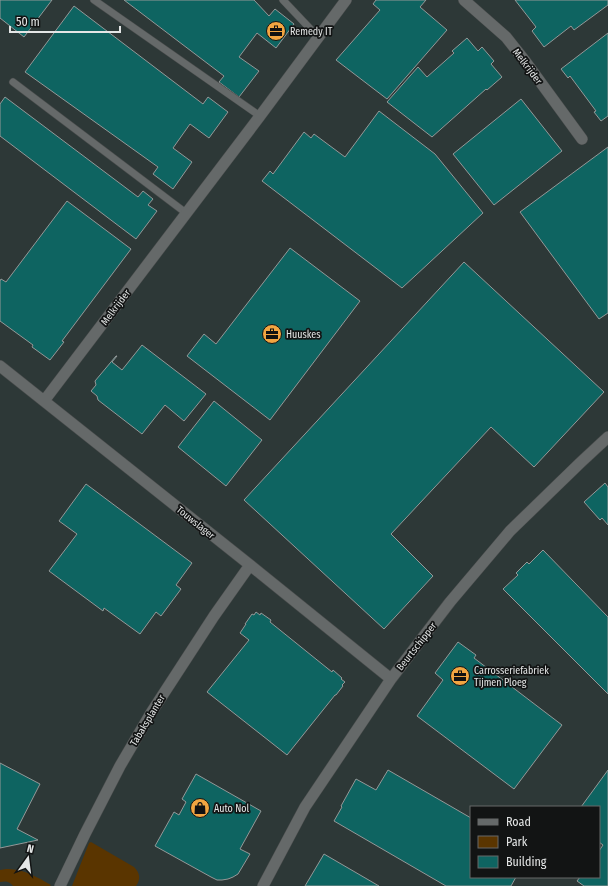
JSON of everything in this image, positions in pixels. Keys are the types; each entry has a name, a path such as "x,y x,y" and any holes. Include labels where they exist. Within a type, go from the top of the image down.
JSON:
{"street":[{"name":"Melkrijder","path":"44,401 346,0"},
{"name":"Melkrijder","path":"464,0 506,37 525,60 582,139"},
{"name":"Touwslager","path":"0,366 391,679"},
{"name":"Beurtschipper","path":"263,886 305,808 391,679 450,602 510,532 608,437"},
{"name":"Tabaksplanter","path":"60,886 120,766 151,713 205,628 250,565"}],"lane":[{"path":"94,0 260,116"},
{"path":"283,0 318,37"},
{"path":"13,82 186,213"}],"shaded area":[{"path":"0,0 608,0 608,886 0,886"}],"green space":[{"path":"91,842 134,867 139,876 139,881 136,886 72,886 89,843"},
{"path":"6,869 24,872 51,885 13,886 7,882 0,882 0,870"}],"building":[{"path":"0,0 52,0 24,37 0,18"},
{"path":"124,0 254,0 269,16 275,9 294,24 276,48 257,33 239,57 259,71 239,97 219,82 224,76"},
{"path":"376,0 426,0 420,7 447,30 387,99 336,60 380,10 373,4"},
{"path":"515,0 608,0 608,5 574,30 571,26 544,47 532,31 536,27"},
{"path":"74,6 203,104 208,97 228,112 209,138 190,124 173,148 192,162 173,189 153,174 158,167 25,72"},
{"path":"608,33 608,116 601,121 594,112 596,111 570,76 568,78 561,69"},
{"path":"467,38 478,51 482,47 494,61 491,64 502,77 487,90 486,89 432,137 387,102 418,67 427,77 454,53 452,51"},
{"path":"5,97 138,197 143,191 153,199 148,205 157,211 136,239 0,136 0,104"},
{"path":"521,99 562,151 494,205 453,154"},
{"path":"379,111 435,154 483,213 402,288 262,181 270,171 273,174 304,132 311,138 314,134 345,157"},
{"path":"608,147 608,313 599,319 520,212"},
{"path":"67,201 131,249 62,341 64,342 50,360 32,347 33,345 0,321 0,281 1,279 6,282"},
{"path":"290,248 360,301 270,420 187,356 204,334 216,344"},
{"path":"464,262 604,392 534,467 491,427 391,534 433,576 384,629 244,500"},
{"path":"142,345 206,394 184,421 165,405 142,434 98,400 97,396 91,391 96,385 95,381 116,356 112,362 122,370"},
{"path":"214,401 262,440 226,486 178,447"},
{"path":"605,483 608,487 608,525 602,518 600,520 584,502"},
{"path":"86,484 192,563 176,585 181,589 161,616 156,612 140,634 104,608 103,611 49,571 77,534 59,521"},
{"path":"543,550 608,617 608,694 503,589 518,575 516,573 527,562 529,564"},
{"path":"256,612 260,615 261,613 271,620 270,622 332,672 333,670 345,682 287,755 207,692 249,640 240,633 252,614 254,615"},
{"path":"458,642 476,655 474,658 562,725 514,789 417,716 443,680 435,673"},
{"path":"0,763 40,784 17,829 38,840 0,848"},
{"path":"388,770 470,817 470,878 515,878 511,886 446,886 334,821 356,779 376,790"},
{"path":"608,770 608,886 584,886 577,881 579,878 600,878 600,850 603,845 600,843 600,806 582,806"},
{"path":"196,774 261,811 240,849 250,854 238,874 228,879 217,880 155,846 174,812 179,815 186,802 182,799"},
{"path":"324,854 379,886 305,886"}],"place":[{"name":"Remedy IT","path":"276,31"},
{"name":"Huuskes","path":"272,334"},
{"name":"Carrosseriefabriek Tijmen Ploeg","path":"460,676"},
{"name":"Auto Nol","path":"200,808"}]}
